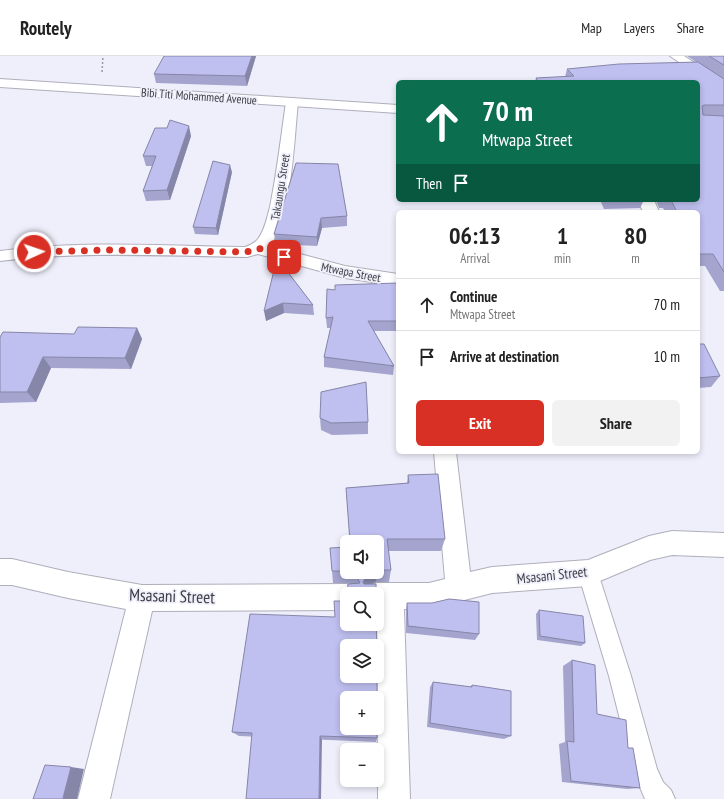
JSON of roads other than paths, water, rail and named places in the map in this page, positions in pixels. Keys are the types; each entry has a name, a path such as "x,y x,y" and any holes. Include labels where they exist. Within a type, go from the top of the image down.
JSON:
{"street":[{"path":"676,56 724,87"},
{"name":"Bibi Titi Mohammed Avenue","path":"0,83 396,109"},
{"name":"Takaungu Street","path":"258,248 266,242 273,228 280,193 292,102"},
{"path":"0,256 19,253 64,250 247,252 258,248"},
{"name":"Mtwapa Street","path":"258,248 297,261 363,277 396,280"},
{"path":"445,454 459,588"},
{"name":"Msasani Street","path":"384,596 429,596 492,580 549,578 588,573 649,548 672,543 724,545"},
{"name":"Msasani Street","path":"4,578 68,585 142,598 340,597"},
{"path":"384,596 394,799"},
{"path":"94,799 142,598"}],"lane":[{"path":"588,573 620,676 645,771 654,790 662,799"}]}
